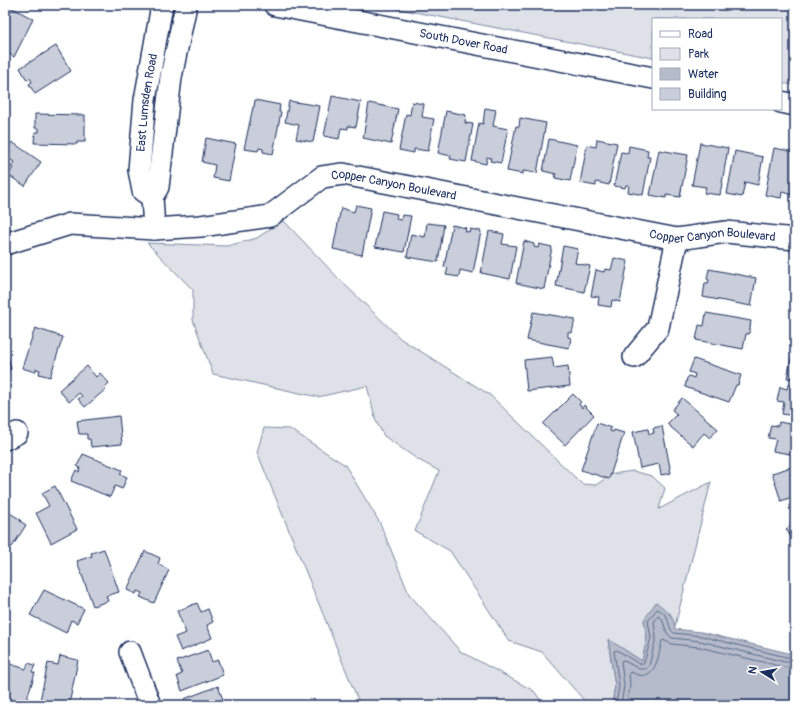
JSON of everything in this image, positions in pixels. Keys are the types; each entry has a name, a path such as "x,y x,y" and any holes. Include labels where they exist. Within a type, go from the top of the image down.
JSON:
{"street":[{"name":"East Lumsden Road","path":"152,197 143,191 139,170 145,100 162,5"},
{"name":"East Lumsden Road","path":"154,229 152,197 158,187 171,78 186,5"},
{"name":"South Dover Road","path":"275,5 652,78"},
{"path":"782,102 795,105"},
{"name":"Copper Canyon Boulevard","path":"5,244 70,224 154,229 201,226 270,216 322,177 343,174 677,239 726,232 795,239"},
{"path":"634,357 658,328 677,239"},
{"path":"130,652 150,705"}],"green space":[{"path":"378,5 795,5 795,85 782,83 782,18 652,18 652,58"},
{"path":"283,220 339,279 401,339 490,395 582,484 596,485 612,474 633,471 652,476 665,488 659,509 711,482 675,626 670,613 644,620 647,638 642,661 608,640 615,686 612,705 588,705 542,652 509,641 450,551 415,531 439,471 417,459 384,436 376,421 367,386 318,397 213,374 193,320 193,290 147,243 227,246 257,238"},
{"path":"264,428 290,429 345,465 380,523 409,594 460,651 534,691 544,705 360,705 257,452"}],"water":[{"path":"656,602 666,610 671,617 675,625 675,629 701,632 788,653 795,653 795,705 612,705 615,686 608,639 642,661 647,638 644,620"}],"building":[{"path":"7,5 33,19 14,57 5,51 5,9"},
{"path":"56,46 71,71 35,94 29,84 32,82 30,78 27,80 20,68"},
{"path":"332,96 361,102 356,127 348,126 348,129 341,128 339,139 324,136"},
{"path":"255,100 280,105 279,112 281,112 273,154 263,152 263,149 259,148 258,151 244,149"},
{"path":"289,101 320,106 313,142 296,139 299,125 285,122"},
{"path":"412,102 424,104 422,117 434,119 428,151 414,149 414,153 399,150 406,114 410,115"},
{"path":"369,103 398,109 391,144 363,138"},
{"path":"485,108 496,110 493,126 508,129 501,163 490,161 491,158 487,157 486,164 472,161 479,123 483,124"},
{"path":"446,111 466,115 465,123 473,124 466,162 450,159 451,156 438,153"},
{"path":"35,114 85,115 85,142 77,142 77,144 34,143 35,132 39,132 39,128 35,128"},
{"path":"520,118 546,123 537,173 523,171 523,174 507,171 516,126 519,127"},
{"path":"206,138 236,144 229,181 213,178 215,165 202,162"},
{"path":"549,139 577,145 570,181 555,178 556,174 543,171"},
{"path":"597,139 617,143 609,185 596,182 596,186 580,183 587,145 596,147"},
{"path":"12,142 41,162 25,186 8,175 13,168 11,167 14,162 5,156 5,153"},
{"path":"700,143 728,148 720,195 704,193 706,187 692,185"},
{"path":"629,146 648,150 647,157 650,157 643,195 628,192 629,185 626,185 625,188 614,186 621,152 628,153"},
{"path":"774,148 795,152 795,195 782,192 781,198 765,195"},
{"path":"659,150 688,155 680,197 666,195 666,198 650,195"},
{"path":"735,151 763,157 758,185 745,182 742,197 727,194"},
{"path":"356,205 371,208 362,255 333,249 341,208 354,212"},
{"path":"382,211 397,214 396,219 401,220 402,215 411,216 404,252 375,247"},
{"path":"427,223 444,225 438,262 407,257 411,234 425,237"},
{"path":"452,225 466,228 465,231 469,232 470,229 481,231 473,273 460,270 459,277 446,275 448,268 444,267"},
{"path":"489,231 504,234 502,244 516,246 510,279 481,273"},
{"path":"524,241 534,244 534,247 538,248 539,244 552,247 544,289 516,283"},
{"path":"563,246 578,249 575,263 590,266 584,292 556,286"},
{"path":"614,258 628,261 620,302 612,300 611,307 598,305 599,297 591,296 596,270 604,272 605,269 611,270"},
{"path":"709,269 756,278 751,306 703,297 705,283 708,283 709,280 707,279"},
{"path":"533,312 575,319 572,333 568,332 568,337 571,338 569,348 527,340"},
{"path":"706,313 751,321 749,334 746,334 743,349 696,340 699,325 704,326"},
{"path":"35,328 63,337 50,377 39,374 40,370 36,369 35,372 22,368"},
{"path":"5,342 11,369 5,370"},
{"path":"793,349 795,349 795,379 787,378"},
{"path":"552,357 554,368 568,366 570,386 527,391 524,360"},
{"path":"694,359 741,375 738,385 736,385 729,402 685,387 689,376 694,378 695,374 689,372"},
{"path":"87,366 96,377 100,373 109,383 105,387 106,389 85,407 78,399 82,396 79,393 69,402 59,390"},
{"path":"788,385 795,386 795,416 782,414 784,402 777,401 780,387 787,389"},
{"path":"573,394 581,402 579,404 582,408 584,405 594,415 565,445 543,424"},
{"path":"682,398 718,429 710,438 704,433 693,446 667,424 677,414 672,410"},
{"path":"119,416 122,444 91,447 90,439 87,439 87,434 79,434 77,421"},
{"path":"779,422 795,425 795,455 773,451 776,439 768,438 771,425 778,426"},
{"path":"597,423 611,428 610,431 613,432 614,430 624,433 609,479 581,470"},
{"path":"662,426 671,473 661,475 659,464 640,468 633,432 648,429 649,434 654,433 653,428"},
{"path":"83,454 122,470 120,474 127,477 122,489 115,486 110,497 71,481 76,470 79,472 80,468 77,466"},
{"path":"795,466 795,496 781,501 772,473"},
{"path":"55,486 77,529 51,543 36,513 49,506 42,493"},
{"path":"5,510 26,525 12,547 6,543 5,544"},
{"path":"795,519 795,539 793,540 786,529 792,525 790,522"},
{"path":"104,549 119,592 106,596 108,601 93,606 77,561 92,556 91,553"},
{"path":"145,551 160,558 158,564 169,570 154,603 140,597 142,593 137,591 136,594 127,590"},
{"path":"44,590 84,609 77,623 71,620 66,633 30,615"},
{"path":"197,603 201,612 208,609 213,622 207,625 212,638 181,651 175,637 186,633 177,611"},
{"path":"208,650 212,662 218,660 223,675 182,691 177,676 182,674 177,661"},
{"path":"60,656 78,660 69,705 39,705 48,663 58,665"},
{"path":"7,663 26,669 28,663 35,665 32,672 35,673 25,705 11,705 9,704 11,698 8,697 7,700 5,700 5,671"},
{"path":"218,686 225,705 186,705 184,699"}]}
